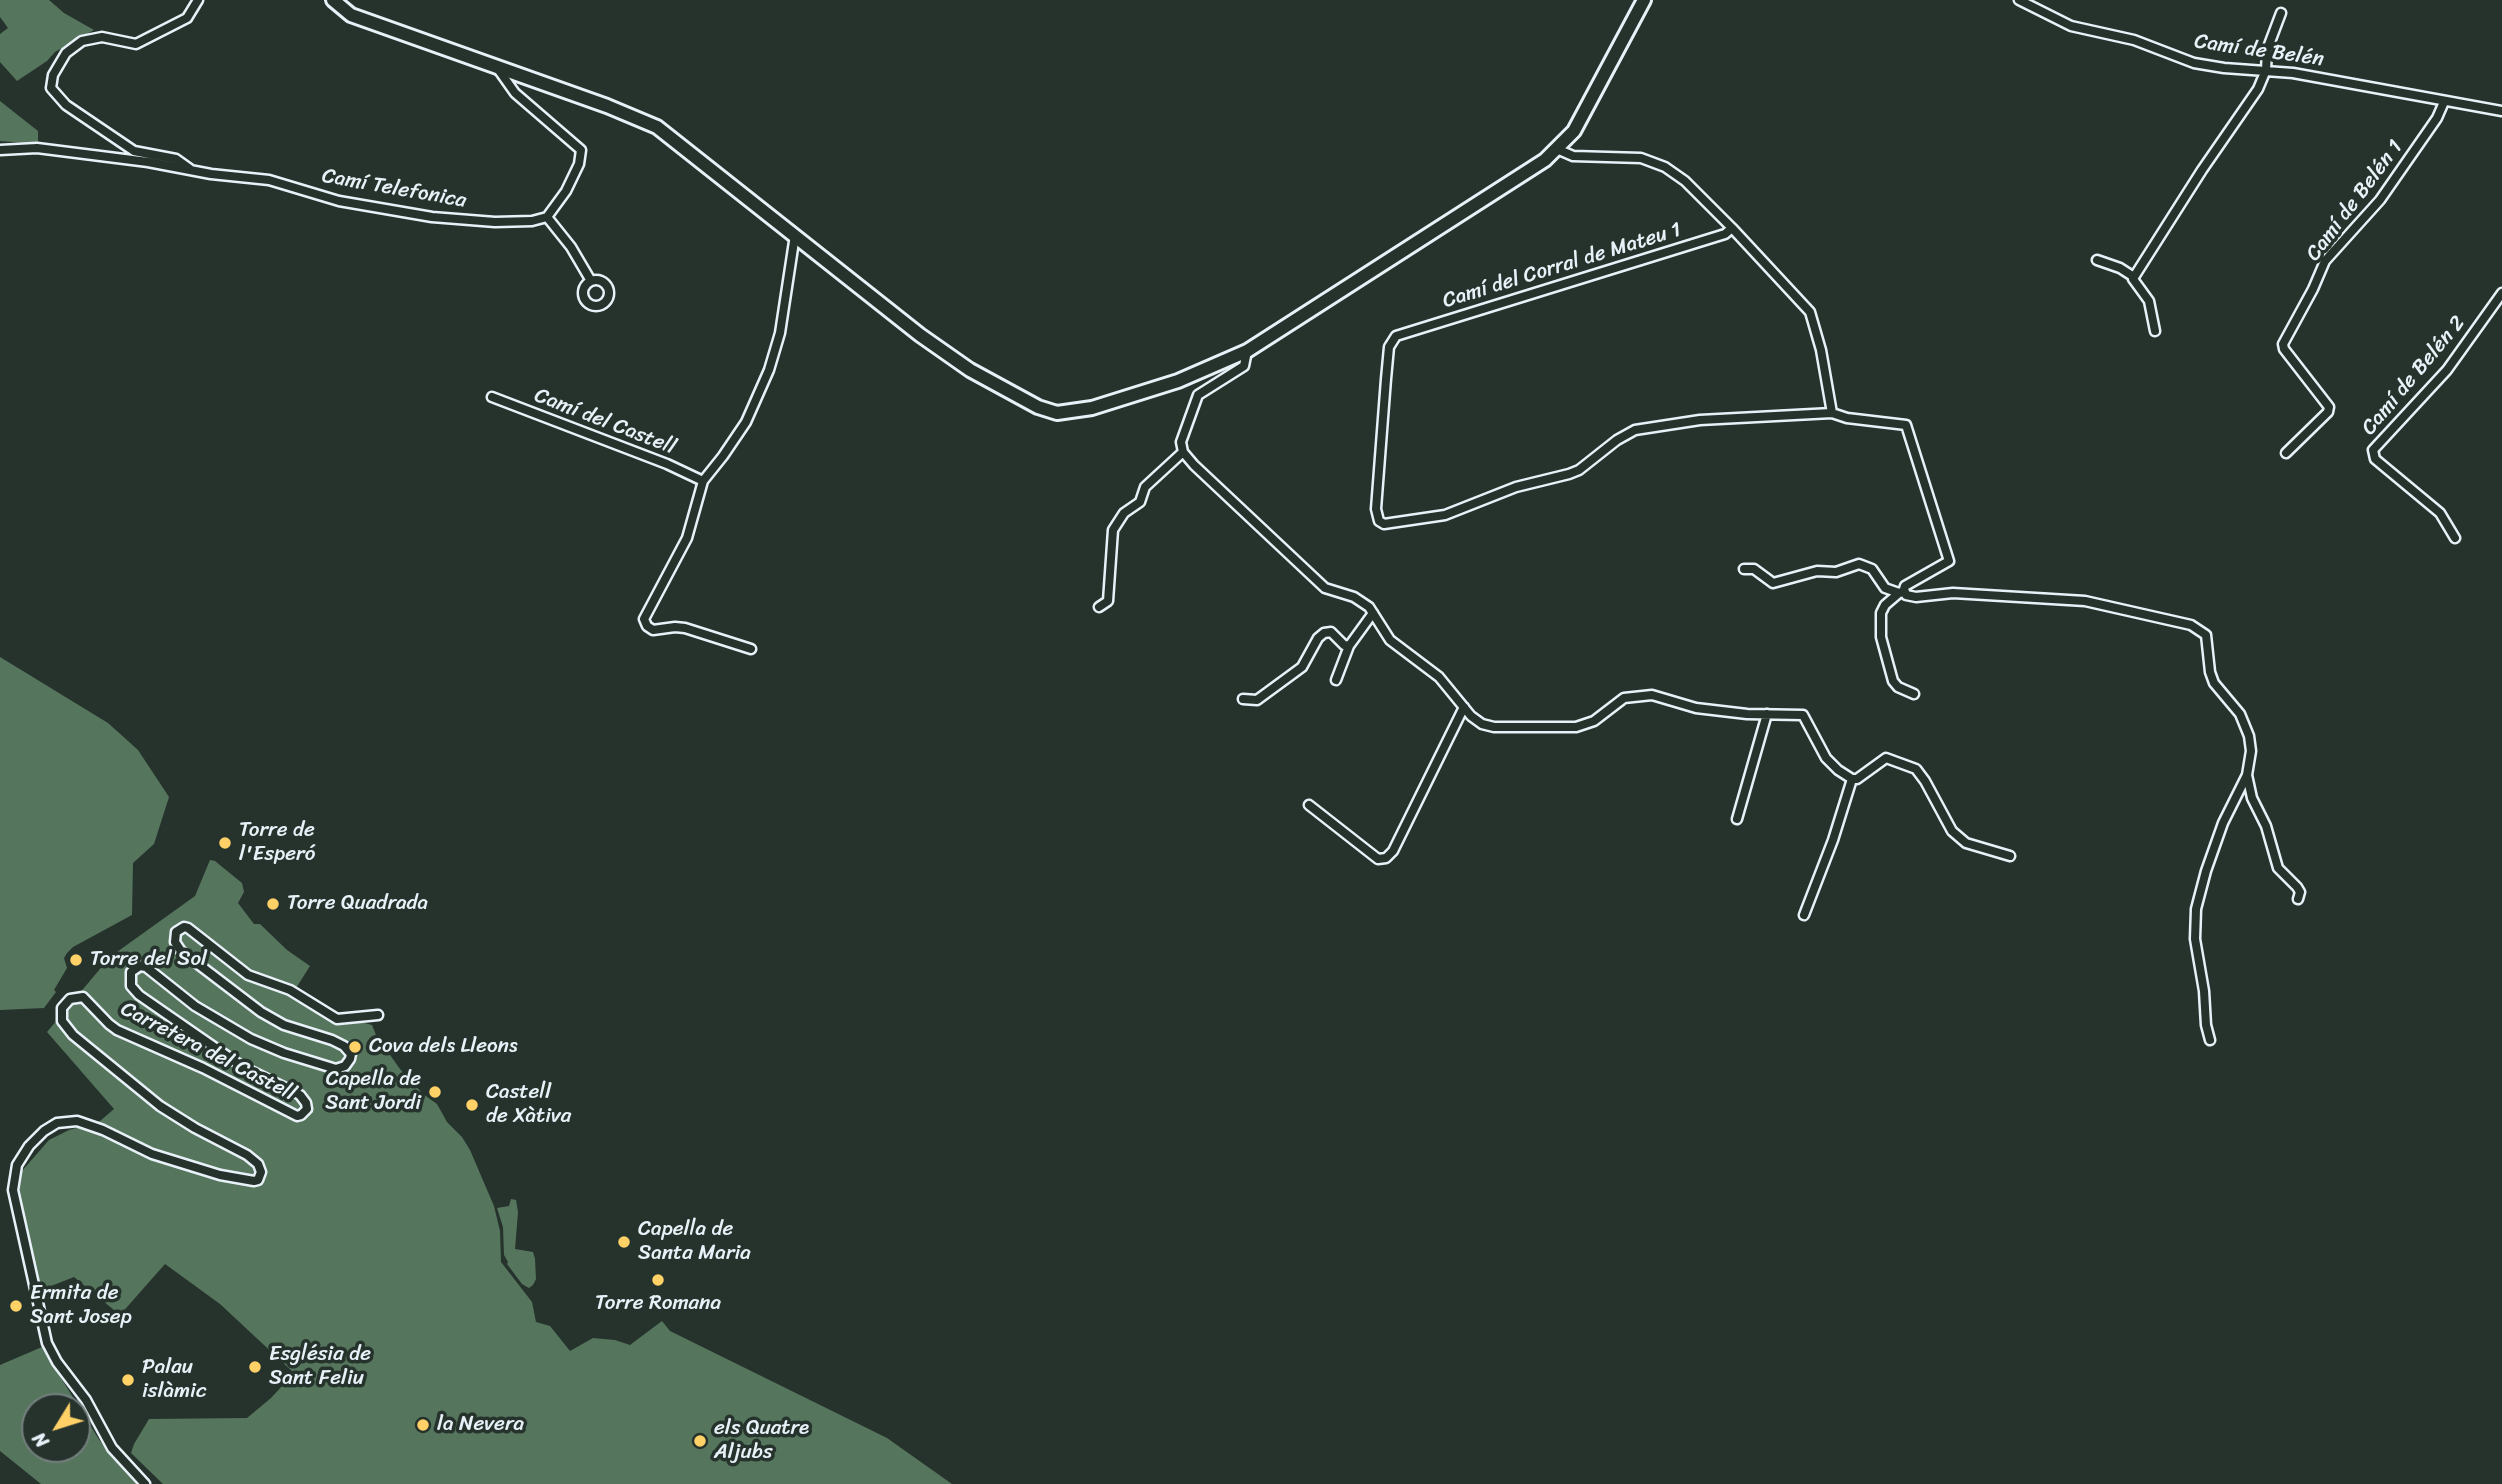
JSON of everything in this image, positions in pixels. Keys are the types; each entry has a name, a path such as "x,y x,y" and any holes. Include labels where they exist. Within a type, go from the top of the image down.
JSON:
{"main road":[{"path":"333,0 351,15 633,115 657,127 920,335 970,370 1038,407 1057,413 1092,408 1178,381 1247,351 1488,198 1557,149 1574,131 1644,0"}],"street":[{"path":"192,171 176,159 134,151 66,105 51,88 54,75 66,53 82,41 102,37 136,44 187,19 198,0"},
{"name":"Camí de Belén","path":"2019,0 2071,26 2134,40 2194,63 2349,82 2502,111"},
{"path":"2134,277 2202,170 2258,89 2266,70 2267,50 2281,13"},
{"path":"496,66 515,93 582,150 579,164 566,191 547,217 571,247 591,281"},
{"name":"Camí de Belén 1","path":"2286,453 2328,412 2329,407 2284,349 2283,344 2325,261 2380,200 2437,118 2444,102"},
{"name":"Camí Telefonica","path":"0,150 37,148 269,180 340,201 432,217 495,222 532,221 547,217"},
{"path":"1557,149 1573,156 1641,158 1653,161 1685,181 1810,312 1821,350 1832,413 1847,418 1906,425 1949,561 1905,586 1902,592 1885,605 1881,613 1881,637 1893,681 1898,687 1914,694"},
{"name":"Camí del Corral de Mateu 1","path":"1732,228 1725,234 1400,334 1389,347 1376,509 1379,521 1384,524 1445,515 1516,487 1569,474 1579,470 1617,440 1635,430 1700,420 1832,413"},
{"path":"751,649 685,628 653,630 644,619 687,538 703,481 746,422 769,370 779,333 794,235"},
{"path":"2097,260 2120,268 2134,277 2149,301 2155,331"},
{"name":"Camí de Belén 2","path":"2455,538 2440,513 2375,459 2373,450 2447,370 2502,293"},
{"path":"1247,351 1244,366 1198,396 1181,442 1183,452 1325,588 1354,597 1370,607 1390,640 1439,677 1482,724 1494,727 1576,727 1594,721 1624,698 1652,695 1696,708 1803,715 1826,758 1852,779"},
{"name":"Camí del Castell","path":"492,397 667,464 703,481"},
{"path":"1099,607 1108,601 1113,530 1124,513 1140,502 1145,487 1183,452"},
{"path":"1744,569 1754,569 1773,583 1817,571 1836,572 1859,564 1872,569 1885,588 1902,592 1909,597 1954,593 2085,601 2192,625 2206,635 2210,672 2214,683 2232,702 2245,726 2251,751 2247,775 2223,823 2196,909 2195,939 2210,1040"},
{"path":"1336,680 1349,646 1373,613"},
{"path":"1243,699 1257,700 1302,667 1318,638 1324,633 1331,632 1344,645 1349,646"},
{"path":"1309,805 1378,859 1386,858 1393,851 1464,707"},
{"path":"1737,819 1766,714"},
{"path":"1852,779 1863,775 1886,758 1916,769 1952,831 1966,843 2010,856"},
{"path":"2247,775 2252,798 2266,826 2278,868 2297,887 2300,892 2298,899"},
{"path":"1804,915 1833,840 1852,779"},
{"name":"Carretera del Castell","path":"145,1484 112,1448 81,1392 50,1349 43,1330 13,1190 17,1165 29,1146 44,1131 57,1123 78,1121 152,1154 220,1175 254,1181 258,1180 261,1172 258,1164 247,1155 160,1106 80,1041 64,1025 62,1009 70,999 83,997 117,1030 297,1116 307,1109 304,1098 224,1055 139,995 129,981 131,972 140,966 146,967 195,1006 251,1039 284,1053 336,1069 345,1066 350,1059 351,1054 344,1046 293,1029 261,1012 181,951 175,942 176,932 184,927 188,928 248,975 290,990 337,1019 378,1015"}],"green space":[{"path":"0,0 49,0 64,13 94,30 55,52 47,61 17,81 0,62 0,34 8,28 0,17"},
{"path":"0,101 38,131 38,144 0,141"},
{"path":"0,657 108,723 138,750 169,797 154,844 133,863 132,915 73,947 67,953 64,958 67,968 54,990 56,992 44,1008 0,1010"},
{"path":"210,860 215,861 242,883 244,892 238,903 254,924 260,924 287,950 310,966 291,996 338,1024 361,1022 372,1025 400,1069 423,1094 437,1104 447,1122 462,1137 494,1206 500,1231 501,1262 532,1302 536,1322 550,1326 570,1351 593,1338 615,1340 630,1345 662,1321 670,1331 887,1438 952,1484 163,1484 131,1453 149,1419 247,1418 271,1398 294,1373 220,1304 165,1264 120,1315 74,1277 41,1290 18,1187 21,1172 49,1140 69,1130 100,1121 114,1109 47,1032 110,957 195,896"},
{"path":"511,1199 516,1200 518,1212 515,1249 533,1252 535,1259 536,1279 529,1288 522,1284 507,1264 504,1255 503,1227 497,1208 509,1206"},
{"path":"42,1347 70,1393 21,1393 21,1463 91,1463 91,1427 112,1457 137,1484 41,1484 0,1451 0,1365"}],"place":[{"name":"Torre de l'Esperó","path":"225,843"},
{"name":"Torre Quadrada","path":"273,904"},
{"name":"Torre del Sol","path":"76,960"},
{"name":"Cova dels Lleons","path":"355,1047"},
{"name":"Capella de Sant Jordi","path":"435,1092"},
{"name":"Castell de Xàtiva","path":"472,1105"},
{"name":"Capella de Santa Maria","path":"624,1242"},
{"name":"Torre Romana","path":"658,1280"},
{"name":"Ermita de Sant Josep","path":"16,1306"},
{"name":"Església de Sant Feliu","path":"255,1367"},
{"name":"Palau islàmic","path":"128,1380"},
{"name":"la Nevera","path":"423,1425"},
{"name":"els Quatre Aljubs","path":"700,1441"}]}
